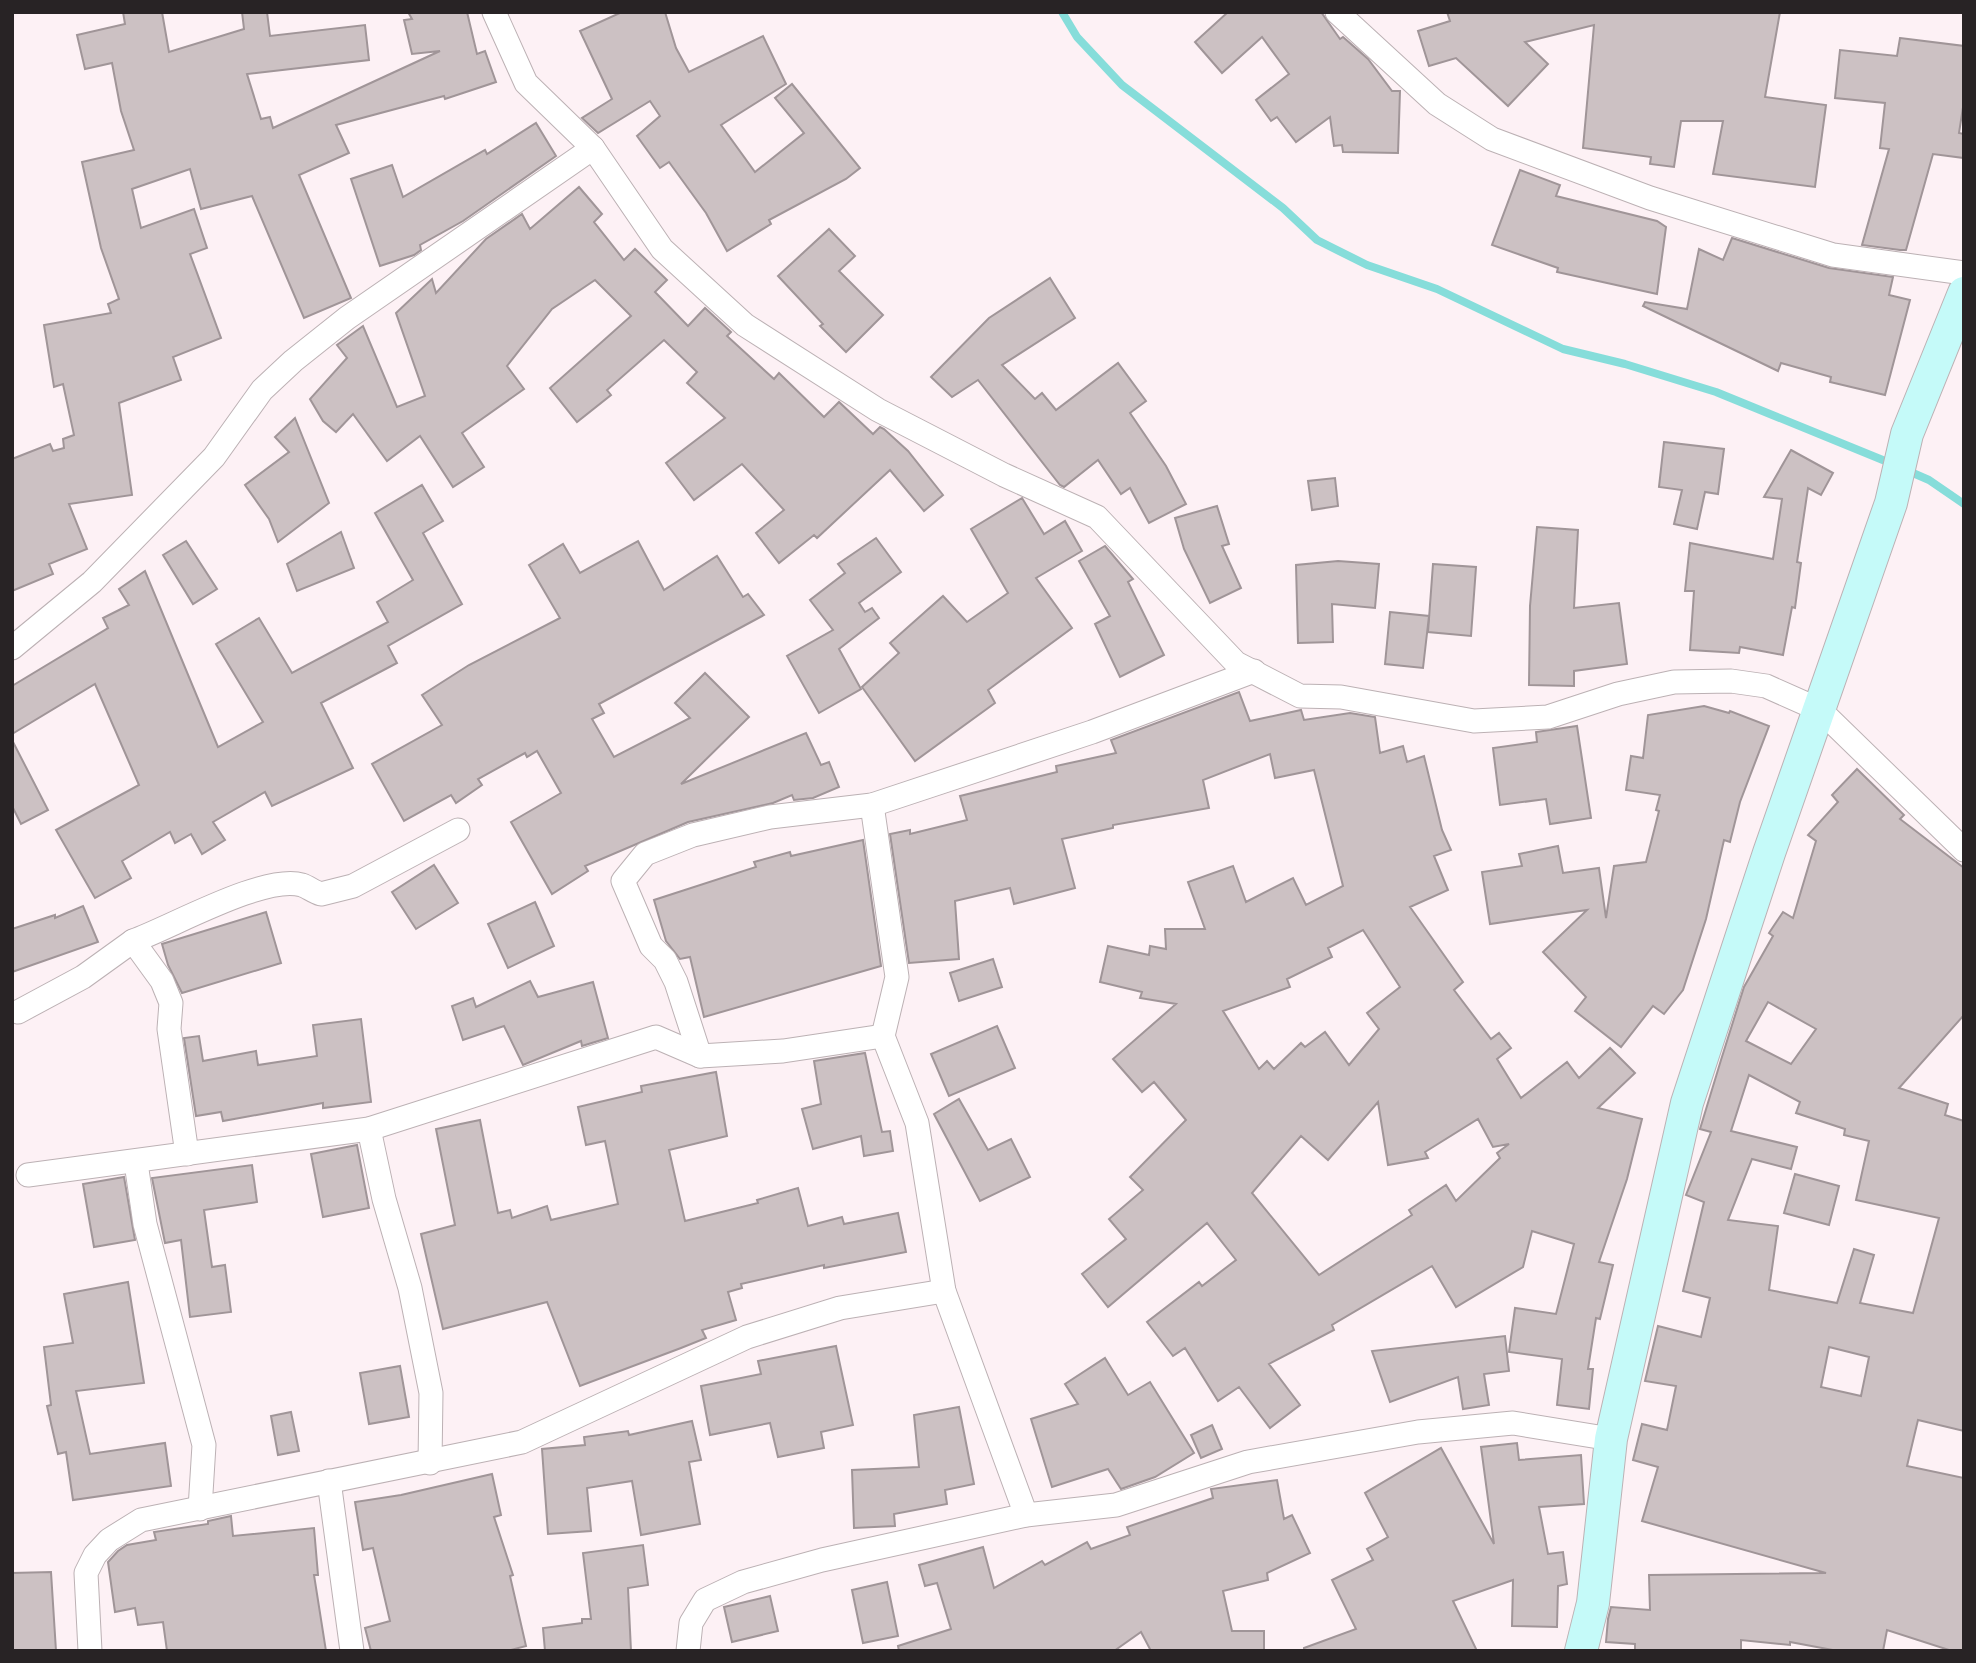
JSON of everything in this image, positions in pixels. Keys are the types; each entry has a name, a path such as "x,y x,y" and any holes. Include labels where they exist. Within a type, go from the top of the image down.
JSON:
{"main road":[{"path":"1581,1651 1593,1603 1612,1439 1687,1103 1769,853 1891,503 1907,434 1964,293"}],"street":[{"path":"494,12 526,83 593,148 663,249 745,325 878,410 1004,475 1097,517 1236,663 1300,695 1341,697 1474,721 1548,717 1618,694 1674,682 1731,681 1766,686 1820,710 1964,849"},
{"path":"1337,12 1437,104 1492,139 1650,198 1833,255 1964,273"},
{"path":"12,648 110,563 214,457 262,390 293,361 347,318 593,148"},
{"path":"700,1056 676,982 665,960 651,946 623,881 645,854 693,835 770,817 872,805 1092,732 1254,671"},
{"path":"872,805 897,977 883,1036 917,1123 944,1291 1026,1515"},
{"path":"18,1012 83,977 133,941 225,900 281,885 302,885 321,894 353,886 458,830"},
{"path":"133,941 162,981 171,1003 169,1029 187,1154"},
{"path":"28,1175 136,1163 369,1129 656,1037 700,1056 783,1051 883,1036"},
{"path":"369,1129 384,1199 410,1288 430,1393 430,1463"},
{"path":"136,1163 145,1224 204,1445 200,1509"},
{"path":"90,1651 86,1573 109,1540 141,1520 329,1480 430,1463 522,1442 747,1337 840,1308 944,1291"},
{"path":"688,1651 691,1623 705,1600 743,1582 822,1560 1026,1515 1116,1505 1248,1462 1418,1432 1513,1423 1612,1439"},
{"path":"329,1480 352,1651"}],"building":[{"path":"123,12 162,12 169,52 244,29 242,12 267,12 270,36 365,25 369,60 247,74 261,119 270,117 273,128 440,51 412,54 404,20 412,19 408,12 467,12 477,54 485,51 496,82 445,99 444,96 336,125 349,153 299,175 351,298 304,318 252,196 201,209 190,169 132,189 141,228 194,209 207,248 190,254 221,338 173,357 181,380 119,403 132,495 69,504 87,549 49,564 53,574 12,591 12,459 50,444 53,451 64,448 63,439 74,435 63,384 54,387 44,325 111,313 108,304 119,299 101,248 82,162 134,150 121,111 112,63 85,69 77,35 125,24"},
{"path":"622,12 665,12 676,48 689,72 763,36 786,84 721,125 755,172 804,133 775,98 792,84 860,168 846,179 769,220 771,224 727,251 706,213 669,162 660,168 637,136 660,116 650,101 598,133 582,118 612,99 580,31"},
{"path":"1228,12 1321,12 1340,39 1343,37 1368,59 1392,91 1400,91 1398,153 1343,152 1342,145 1334,146 1330,117 1296,142 1277,117 1271,121 1256,100 1289,74 1262,37 1222,73 1195,42"},
{"path":"1447,12 1780,12 1765,97 1826,105 1815,187 1713,174 1723,121 1681,121 1674,167 1650,164 1651,157 1583,148 1594,25 1525,42 1548,64 1508,106 1456,58 1429,66 1418,31 1450,21"},
{"path":"1900,38 1964,46 1964,101 1959,133 1964,134 1964,158 1933,154 1906,250 1862,245 1889,149 1880,148 1885,103 1835,98 1840,50 1897,56"},
{"path":"536,123 556,156 463,221 420,245 421,250 414,255 380,266 351,179 392,165 403,197 485,150 487,154"},
{"path":"1520,170 1560,185 1556,196 1657,221 1666,227 1657,294 1557,272 1558,268 1492,245"},
{"path":"579,187 602,214 594,222 624,260 635,249 667,280 655,292 688,326 705,308 731,332 727,336 774,379 779,373 824,417 839,402 873,434 880,427 884,429 908,451 943,495 924,511 890,470 817,538 814,535 779,563 756,533 784,510 742,464 694,500 666,463 725,418 687,383 697,372 664,340 607,390 611,395 577,422 550,388 631,316 595,280 552,309 507,366 524,389 462,433 484,467 453,487 420,436 387,461 353,414 336,432 323,421 310,399 347,358 337,345 363,326 397,407 425,396 396,313 432,279 436,293 486,239 522,214 530,229"},
{"path":"829,229 855,256 839,271 883,315 846,352 778,276"},
{"path":"1732,238 1829,268 1893,277 1889,295 1910,300 1885,395 1830,382 1831,377 1781,363 1778,371 1643,306 1645,302 1687,309 1699,249 1723,260"},
{"path":"1050,278 1075,318 1002,365 1035,399 1042,393 1056,410 1118,363 1146,401 1130,413 1166,466 1186,504 1149,523 1130,488 1121,494 1098,460 1064,487 978,380 952,397 931,377 989,318"},
{"path":"295,418 329,503 278,542 269,519 245,485 289,452 275,437"},
{"path":"1664,442 1724,449 1718,494 1705,492 1697,529 1674,524 1682,490 1659,487"},
{"path":"1791,450 1833,473 1821,495 1808,488 1797,562 1801,563 1795,608 1792,607 1783,655 1740,647 1739,653 1690,650 1694,591 1685,591 1690,543 1773,559 1782,499 1764,497"},
{"path":"1335,478 1338,506 1312,510 1308,481"},
{"path":"422,485 443,521 423,533 462,604 388,646 397,663 321,703 353,768 272,806 265,792 213,822 225,840 202,854 191,834 175,843 170,832 122,861 131,878 95,898 56,830 139,785 95,684 12,734 12,686 108,628 103,618 129,605 119,589 145,571 218,747 263,722 216,644 259,618 292,673 388,622 377,602 413,580 375,513"},
{"path":"1022,498 1044,534 1065,521 1082,551 1036,578 1072,628 988,690 995,703 915,761 862,687 899,653 890,643 943,596 967,622 1008,593 971,529"},
{"path":"1217,506 1229,544 1222,546 1241,588 1210,603 1184,549 1175,518"},
{"path":"1537,527 1578,530 1574,608 1619,603 1627,664 1574,671 1574,686 1529,685 1530,606"},
{"path":"341,532 354,568 297,591 287,564"},
{"path":"876,538 901,572 859,603 865,612 872,608 879,618 839,649 861,689 819,713 787,656 833,630 810,600 845,573 838,564"},
{"path":"186,541 217,589 193,604 163,555"},
{"path":"638,541 664,590 717,556 743,597 748,594 764,615 599,704 604,713 592,719 614,757 690,718 675,703 705,673 749,717 681,784 806,733 821,765 829,762 839,787 813,798 794,800 792,795 773,803 688,822 585,866 588,871 552,894 511,822 561,793 537,751 527,757 525,753 478,779 482,785 456,803 451,795 404,821 372,764 442,725 422,695 469,665 560,618 529,565 563,544 580,573"},
{"path":"1105,546 1133,579 1128,582 1164,655 1120,677 1095,624 1110,616 1079,561"},
{"path":"1338,561 1379,564 1375,608 1332,604 1333,642 1298,643 1296,565"},
{"path":"1433,564 1476,567 1471,636 1428,632"},
{"path":"1390,612 1429,616 1423,668 1385,664"},
{"path":"1239,692 1250,721 1301,710 1304,720 1350,713 1375,717 1380,753 1403,746 1407,762 1424,756 1442,830 1451,850 1434,856 1448,890 1410,907 1463,982 1454,990 1491,1039 1499,1033 1511,1048 1497,1059 1521,1098 1567,1062 1579,1078 1610,1048 1635,1073 1598,1108 1642,1119 1627,1179 1599,1262 1613,1265 1600,1319 1596,1318 1588,1369 1593,1369 1589,1409 1557,1405 1562,1359 1509,1352 1515,1308 1556,1314 1574,1244 1532,1231 1523,1267 1456,1307 1432,1266 1332,1325 1334,1330 1269,1364 1300,1405 1270,1428 1239,1387 1218,1401 1185,1348 1173,1356 1147,1322 1199,1282 1202,1286 1236,1260 1207,1223 1108,1307 1082,1274 1126,1239 1109,1219 1143,1190 1130,1177 1186,1120 1154,1082 1142,1092 1113,1059 1176,1004 1140,998 1142,992 1100,982 1108,946 1149,955 1150,946 1166,949 1165,929 1205,929 1188,882 1233,866 1246,902 1293,878 1306,905 1343,886 1314,770 1275,778 1270,754 1203,780 1209,808 1113,825 1113,828 1062,839 1075,888 1014,904 1010,888 955,901 959,959 909,963 890,834 910,830 910,834 967,820 960,796 1057,772 1056,766 1116,753 1111,740","holes":["1363,930 1400,987 1367,1013 1379,1029 1349,1065 1325,1032 1305,1047 1301,1043 1274,1069 1267,1061 1259,1069 1223,1011 1290,987 1287,979 1332,957 1328,948","1378,1102 1388,1165 1428,1158 1425,1152 1478,1119 1493,1147 1509,1144 1497,1153 1500,1158 1456,1201 1446,1185 1409,1210 1412,1215 1319,1275 1252,1193 1301,1136 1328,1160"]},
{"path":"1704,706 1729,713 1730,711 1769,726 1740,802 1730,842 1724,840 1706,919 1683,990 1664,1014 1653,1006 1621,1047 1575,1011 1586,997 1543,952 1587,910 1490,924 1482,872 1522,866 1519,854 1558,846 1563,873 1599,868 1606,918 1614,866 1646,862 1659,811 1656,810 1660,795 1626,790 1631,756 1643,758 1648,715"},
{"path":"1577,726 1591,818 1550,824 1546,799 1500,805 1493,748 1537,742 1536,732"},
{"path":"12,740 48,810 21,824 12,806"},
{"path":"1857,769 1904,815 1900,819 1964,868 1964,1015 1899,1088 1948,1104 1945,1115 1964,1121 1964,1431 1918,1420 1907,1466 1964,1478 1964,1651 1952,1651 1887,1630 1883,1651 1838,1651 1790,1642 1790,1645 1741,1640 1741,1651 1635,1651 1635,1644 1606,1642 1608,1619 1611,1607 1650,1610 1649,1575 1826,1573 1642,1521 1658,1467 1633,1460 1642,1424 1667,1430 1676,1386 1645,1381 1658,1326 1701,1337 1710,1298 1683,1291 1704,1202 1686,1195 1711,1132 1700,1129 1744,987 1773,936 1769,933 1783,912 1793,918 1816,841 1808,835 1838,802 1832,795","holes":["1768,1002 1816,1029 1791,1064 1746,1041","1749,1075 1800,1102 1796,1113 1845,1129 1844,1135 1869,1141 1856,1200 1939,1218 1913,1313 1860,1303 1874,1255 1854,1249 1837,1303 1769,1290 1778,1226 1728,1220 1752,1159 1791,1169 1797,1147 1731,1131","1829,1347 1869,1357 1861,1396 1821,1387"]},
{"path":"863,840 881,966 704,1017 690,957 680,959 666,941 654,900 756,867 754,862 790,852 791,856"},
{"path":"434,865 458,903 416,929 392,892"},
{"path":"535,902 554,946 508,968 488,924"},
{"path":"83,906 98,942 12,972 12,929 55,915 55,918"},
{"path":"266,912 281,963 182,993 168,965 162,944"},
{"path":"993,959 1002,987 959,1001 950,973"},
{"path":"530,981 538,997 593,982 608,1038 582,1046 581,1041 523,1065 504,1026 463,1040 452,1006 473,998 476,1007"},
{"path":"361,1019 371,1102 323,1108 323,1103 223,1121 221,1112 196,1116 184,1038 199,1036 203,1061 256,1051 258,1065 317,1056 313,1025"},
{"path":"997,1026 1015,1068 949,1096 931,1054"},
{"path":"865,1053 882,1132 890,1131 893,1151 864,1156 861,1136 813,1149 802,1109 821,1104 814,1061"},
{"path":"716,1072 727,1136 669,1150 685,1221 758,1203 757,1200 798,1188 808,1226 842,1217 844,1224 898,1213 906,1252 824,1268 824,1265 741,1284 742,1288 728,1292 736,1320 702,1330 706,1338 580,1386 547,1302 443,1329 421,1234 455,1225 436,1129 480,1120 498,1213 510,1210 512,1218 547,1206 551,1220 618,1204 605,1141 586,1145 578,1107 642,1092 641,1086"},
{"path":"959,1099 988,1150 1011,1139 1030,1177 980,1201 934,1114"},
{"path":"357,1145 369,1208 323,1217 311,1154"},
{"path":"252,1165 257,1202 204,1210 212,1267 225,1265 231,1312 190,1317 181,1240 165,1243 152,1178"},
{"path":"1795,1174 1839,1186 1829,1225 1784,1213"},
{"path":"124,1177 135,1240 94,1247 83,1184"},
{"path":"128,1282 144,1383 76,1391 90,1454 165,1443 171,1486 73,1500 66,1452 58,1454 47,1406 51,1405 44,1347 73,1343 64,1294"},
{"path":"1505,1336 1509,1371 1484,1374 1489,1405 1463,1409 1458,1377 1390,1402 1372,1351"},
{"path":"836,1346 853,1425 821,1432 824,1448 778,1457 770,1423 710,1435 701,1386 761,1374 758,1361"},
{"path":"1105,1358 1128,1395 1150,1382 1194,1453 1155,1477 1121,1489 1108,1469 1052,1487 1031,1419 1078,1404 1065,1384"},
{"path":"400,1366 409,1417 369,1424 360,1373"},
{"path":"959,1407 974,1484 945,1490 947,1504 894,1514 895,1526 854,1528 852,1470 919,1467 914,1415"},
{"path":"291,1412 299,1451 278,1455 271,1416"},
{"path":"692,1421 701,1460 689,1462 700,1524 641,1535 632,1481 587,1488 591,1531 548,1534 542,1449 585,1445 584,1437 628,1431 629,1435"},
{"path":"1212,1425 1222,1449 1201,1458 1191,1435"},
{"path":"1517,1443 1519,1460 1581,1455 1584,1504 1539,1507 1548,1554 1563,1552 1567,1584 1558,1586 1557,1627 1512,1626 1513,1580 1453,1601 1477,1651 1304,1651 1304,1648 1356,1629 1332,1580 1373,1560 1367,1549 1388,1537 1365,1493 1441,1448 1494,1544 1481,1447"},
{"path":"492,1474 501,1515 494,1517 513,1575 510,1576 526,1646 507,1651 371,1651 365,1628 390,1621 373,1548 363,1550 355,1502 401,1495"},
{"path":"1277,1480 1284,1519 1292,1515 1310,1553 1267,1573 1268,1580 1223,1591 1232,1631 1264,1631 1264,1651 1151,1651 1141,1632 1114,1651 899,1651 898,1646 951,1629 937,1583 925,1586 919,1565 983,1547 994,1588 1042,1561 1045,1565 1087,1542 1091,1549 1130,1535 1127,1527 1213,1498 1211,1489"},
{"path":"231,1516 233,1536 314,1528 318,1575 314,1575 326,1651 167,1651 163,1622 138,1625 135,1608 115,1612 108,1562 118,1551 127,1545 156,1540 154,1532 208,1524 208,1521"},
{"path":"643,1545 648,1585 628,1588 631,1651 545,1651 543,1628 582,1623 582,1619 591,1619 583,1553"},
{"path":"51,1572 56,1651 12,1651 12,1573"},
{"path":"887,1582 898,1636 863,1643 852,1590"},
{"path":"770,1596 778,1631 732,1642 724,1607"}],"waterway":[{"path":"1062,12 1077,37 1122,85 1283,208 1317,240 1367,265 1437,289 1563,349 1625,364 1716,392 1895,465"},
{"path":"1906,470 1929,480 1964,504"}]}
